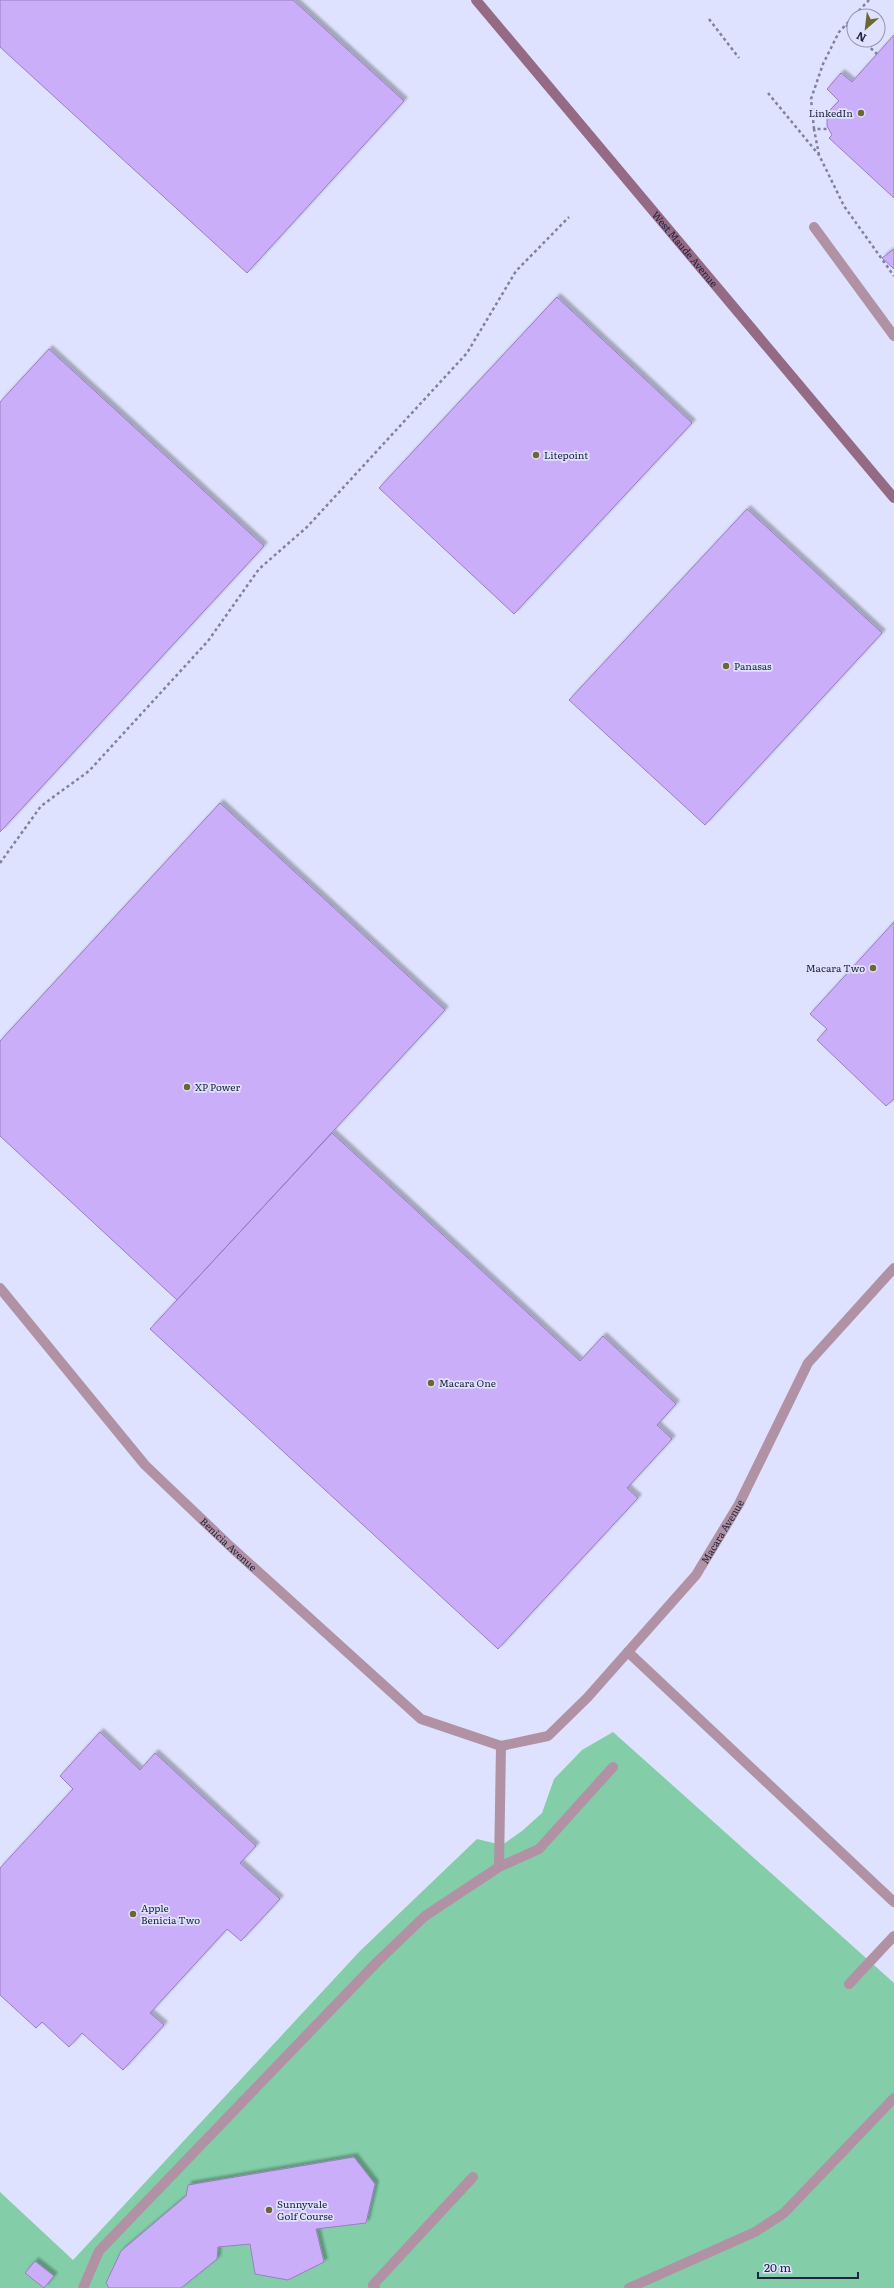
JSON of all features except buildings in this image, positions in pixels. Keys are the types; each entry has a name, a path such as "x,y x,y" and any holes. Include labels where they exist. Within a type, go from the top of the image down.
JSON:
{"main road":[{"name":"West Maude Avenue","path":"476,0 894,498"}],"street":[{"path":"814,227 894,336"},
{"name":"Macara Avenue","path":"501,1746 548,1736 587,1698 696,1575 739,1504 808,1363 894,1268"},
{"name":"Benicia Avenue","path":"0,1288 150,1471 243,1558 421,1719 501,1746"},
{"path":"628,1652 894,1902"},
{"path":"499,1867 501,1746"},
{"path":"83,2288 99,2251 377,1962 425,1916 499,1867 539,1849 613,1767"},
{"path":"849,1984 894,1936"},
{"path":"629,2288 755,2232 784,2213 894,2098"},
{"path":"375,2288 373,2285 473,2177"}],"path":[{"path":"862,8 869,0"},
{"path":"709,19 739,58"},
{"path":"819,155 814,129 811,99 823,64 840,32 846,25"},
{"path":"871,48 877,54"},
{"path":"768,93 819,155 844,206 886,268 894,276"},
{"path":"814,129 829,129"},
{"path":"0,862 41,806 89,771 208,641 259,570 307,527 467,353 516,271 569,218"}],"green space":[{"name":"Sunnyvale Golf Course","path":"613,1732 894,1983 894,2288 0,2288 0,2192 73,2260 360,1951 477,1839 502,1845 522,1831 542,1813 554,1779 582,1750"}],"place":[{"name":"LinkedIn","path":"861,113"},
{"name":"Litepoint","path":"536,455"},
{"name":"Panasas","path":"726,666"},
{"name":"Macara Two","path":"873,968"},
{"name":"XP Power","path":"187,1087"},
{"name":"Macara One","path":"431,1383"},
{"name":"Apple Benicia Two","path":"133,1914"},
{"name":"Sunnyvale Golf Course","path":"269,2210"}]}
